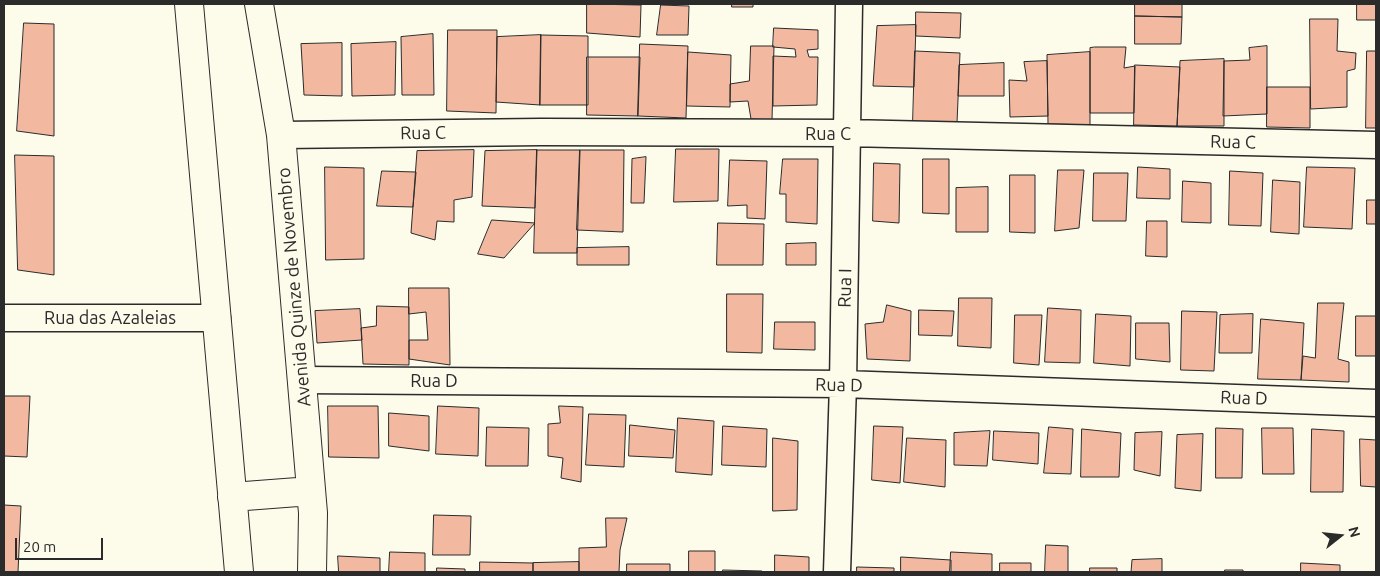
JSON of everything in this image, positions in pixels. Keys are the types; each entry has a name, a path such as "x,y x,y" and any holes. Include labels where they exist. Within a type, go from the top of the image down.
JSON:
{"main road":[{"path":"189,4 239,572"},
{"name":"Avenida Quinze de Novembro","path":"259,4 280,135 311,491 312,572"},
{"path":"232,497 311,491"}],"street":[{"name":"Rua I","path":"836,572 843,384 849,4"},
{"name":"Rua C","path":"280,135 531,132 848,134 1376,145"},
{"name":"Rua das Azaleias","path":"4,318 216,318"},
{"name":"Rua D","path":"302,380 843,384 1376,403"}],"building":[{"path":"587,4 641,5 640,37 587,33"},
{"path":"732,4 753,4 753,7 732,7"},
{"path":"1135,4 1182,4 1182,17 1135,16"},
{"path":"1357,4 1376,4 1376,20 1357,20"},
{"path":"661,5 689,6 688,35 657,35"},
{"path":"916,12 961,13 960,38 916,36"},
{"path":"1135,16 1182,17 1181,44 1135,44"},
{"path":"1310,19 1338,19 1337,51 1356,53 1355,69 1347,71 1347,107 1311,109"},
{"path":"24,23 54,24 54,136 17,131"},
{"path":"916,25 914,87 873,86 877,26"},
{"path":"774,28 818,30 818,49 807,50 809,57 818,57 817,105 773,106 773,56 796,57 795,49 773,47"},
{"path":"448,30 497,30 496,113 447,111"},
{"path":"433,34 434,95 402,95 401,37"},
{"path":"541,35 588,36 588,105 540,105"},
{"path":"541,35 540,105 496,102 497,37"},
{"path":"396,42 395,95 352,96 351,44"},
{"path":"342,43 342,96 304,95 301,44"},
{"path":"640,44 688,46 686,118 638,116"},
{"path":"751,46 774,46 772,120 751,119 748,101 730,102 730,84 749,81"},
{"path":"1267,46 1267,114 1223,116 1224,61 1250,60 1249,48"},
{"path":"1126,47 1124,68 1135,66 1134,113 1090,113 1090,48"},
{"path":"915,51 960,53 957,123 913,122"},
{"path":"1367,51 1376,51 1376,128 1366,128"},
{"path":"688,52 731,55 730,107 687,106"},
{"path":"1090,52 1090,125 1048,124 1047,55"},
{"path":"587,57 640,57 638,116 587,115"},
{"path":"1224,59 1224,126 1177,126 1180,61"},
{"path":"1047,61 1048,116 1010,117 1009,80 1027,81 1024,62"},
{"path":"1004,63 1004,96 958,96 959,65"},
{"path":"1135,65 1180,67 1177,126 1134,125"},
{"path":"1267,87 1310,87 1310,128 1267,127"},
{"path":"676,149 719,149 718,201 674,202"},
{"path":"474,150 472,197 454,200 454,222 437,221 435,240 411,233 417,151"},
{"path":"537,150 535,208 482,206 485,151"},
{"path":"537,150 580,150 577,253 534,253"},
{"path":"580,150 624,150 623,232 577,230"},
{"path":"15,155 54,156 54,275 18,270"},
{"path":"646,157 644,203 631,203 632,159"},
{"path":"783,159 818,159 817,224 786,222 786,194 780,194"},
{"path":"923,159 949,159 949,214 923,213"},
{"path":"730,160 767,161 765,219 747,218 747,205 728,206"},
{"path":"874,163 900,164 899,223 873,221"},
{"path":"325,167 364,168 364,259 326,260"},
{"path":"1138,167 1170,169 1170,199 1137,198"},
{"path":"1307,167 1355,168 1352,229 1304,227"},
{"path":"1058,170 1084,170 1079,228 1055,231"},
{"path":"382,171 416,172 413,207 377,206"},
{"path":"1230,171 1263,173 1261,226 1229,225"},
{"path":"1094,173 1128,173 1126,221 1093,221"},
{"path":"1010,175 1035,175 1035,233 1010,232"},
{"path":"1273,180 1300,182 1299,234 1271,232"},
{"path":"1183,181 1211,183 1211,223 1182,222"},
{"path":"988,187 988,232 956,232 956,188"},
{"path":"1367,200 1376,200 1376,224 1367,224"},
{"path":"492,220 535,223 504,258 478,254"},
{"path":"1147,221 1167,221 1167,257 1146,256"},
{"path":"718,223 764,224 763,265 717,265"},
{"path":"816,243 816,265 786,265 786,244"},
{"path":"629,247 629,265 577,265 577,248"},
{"path":"409,288 449,288 450,365 409,359 409,340 428,340 426,312 409,314"},
{"path":"727,294 763,294 762,353 727,352"},
{"path":"959,298 992,298 991,348 958,346"},
{"path":"1318,303 1344,303 1338,359 1349,362 1349,382 1301,380 1303,356 1315,358"},
{"path":"887,305 911,311 910,361 867,359 865,324 883,322"},
{"path":"377,306 409,307 409,365 363,364 361,328 376,326"},
{"path":"1048,308 1081,310 1080,363 1045,362"},
{"path":"360,309 362,340 317,343 315,311"},
{"path":"919,310 954,311 952,336 919,335"},
{"path":"1182,311 1217,312 1214,371 1181,370"},
{"path":"1096,314 1131,316 1130,366 1094,363"},
{"path":"1253,314 1252,353 1219,353 1220,315"},
{"path":"1015,315 1042,315 1039,365 1014,363"},
{"path":"1356,316 1376,316 1376,356 1356,356"},
{"path":"1261,319 1304,323 1301,380 1258,379"},
{"path":"775,322 815,322 815,350 774,349"},
{"path":"1136,323 1169,323 1170,362 1136,359"},
{"path":"4,396 30,396 27,457 4,456"},
{"path":"328,406 378,406 379,458 329,457"},
{"path":"438,406 479,408 478,456 436,454"},
{"path":"559,406 583,407 581,482 561,478 563,458 548,456 548,424 560,423"},
{"path":"389,413 429,416 429,451 389,446"},
{"path":"589,414 626,415 624,467 586,465"},
{"path":"678,418 714,421 712,475 676,472"},
{"path":"630,425 675,430 673,458 629,456"},
{"path":"723,426 767,429 766,467 722,465"},
{"path":"874,426 903,427 900,483 872,480"},
{"path":"487,427 529,428 528,466 486,466"},
{"path":"1049,427 1073,429 1071,474 1044,473"},
{"path":"1216,428 1243,429 1242,478 1216,478"},
{"path":"1262,428 1293,428 1294,474 1263,474"},
{"path":"1082,429 1121,433 1119,477 1081,477"},
{"path":"1312,429 1344,431 1343,492 1311,492"},
{"path":"990,431 987,466 954,465 954,433"},
{"path":"994,431 1039,433 1038,464 993,460"},
{"path":"1162,432 1160,476 1134,470 1135,433"},
{"path":"1203,434 1201,491 1175,488 1177,435"},
{"path":"773,438 798,441 797,510 773,511"},
{"path":"907,438 946,440 945,487 904,482"},
{"path":"1360,439 1376,440 1376,487 1361,486"},
{"path":"4,505 21,506 18,572 4,572"},
{"path":"434,515 471,516 470,555 433,555"},
{"path":"606,518 627,518 620,550 619,572 579,572 579,548 606,547"},
{"path":"1046,545 1068,546 1068,572 1045,572"},
{"path":"689,551 715,551 715,572 689,572"},
{"path":"390,552 425,553 425,572 389,572"},
{"path":"951,552 992,554 992,572 950,572"},
{"path":"775,555 809,557 809,572 775,572"},
{"path":"338,556 380,558 380,572 339,572"},
{"path":"901,557 951,560 951,572 901,572"},
{"path":"1162,559 1162,572 1131,572 1132,560"},
{"path":"480,562 533,563 533,572 480,572"},
{"path":"579,562 579,572 533,572 533,563"},
{"path":"1000,563 1031,563 1031,572 1000,572"},
{"path":"1301,563 1340,565 1340,572 1301,572"},
{"path":"627,564 670,564 670,572 627,572"},
{"path":"857,567 894,568 894,572 857,572"},
{"path":"437,568 465,569 465,572 437,572"},
{"path":"1090,568 1117,568 1117,572 1090,572"},
{"path":"723,570 762,571 762,572 723,572"},
{"path":"1225,570 1243,570 1243,572 1225,572"}]}
